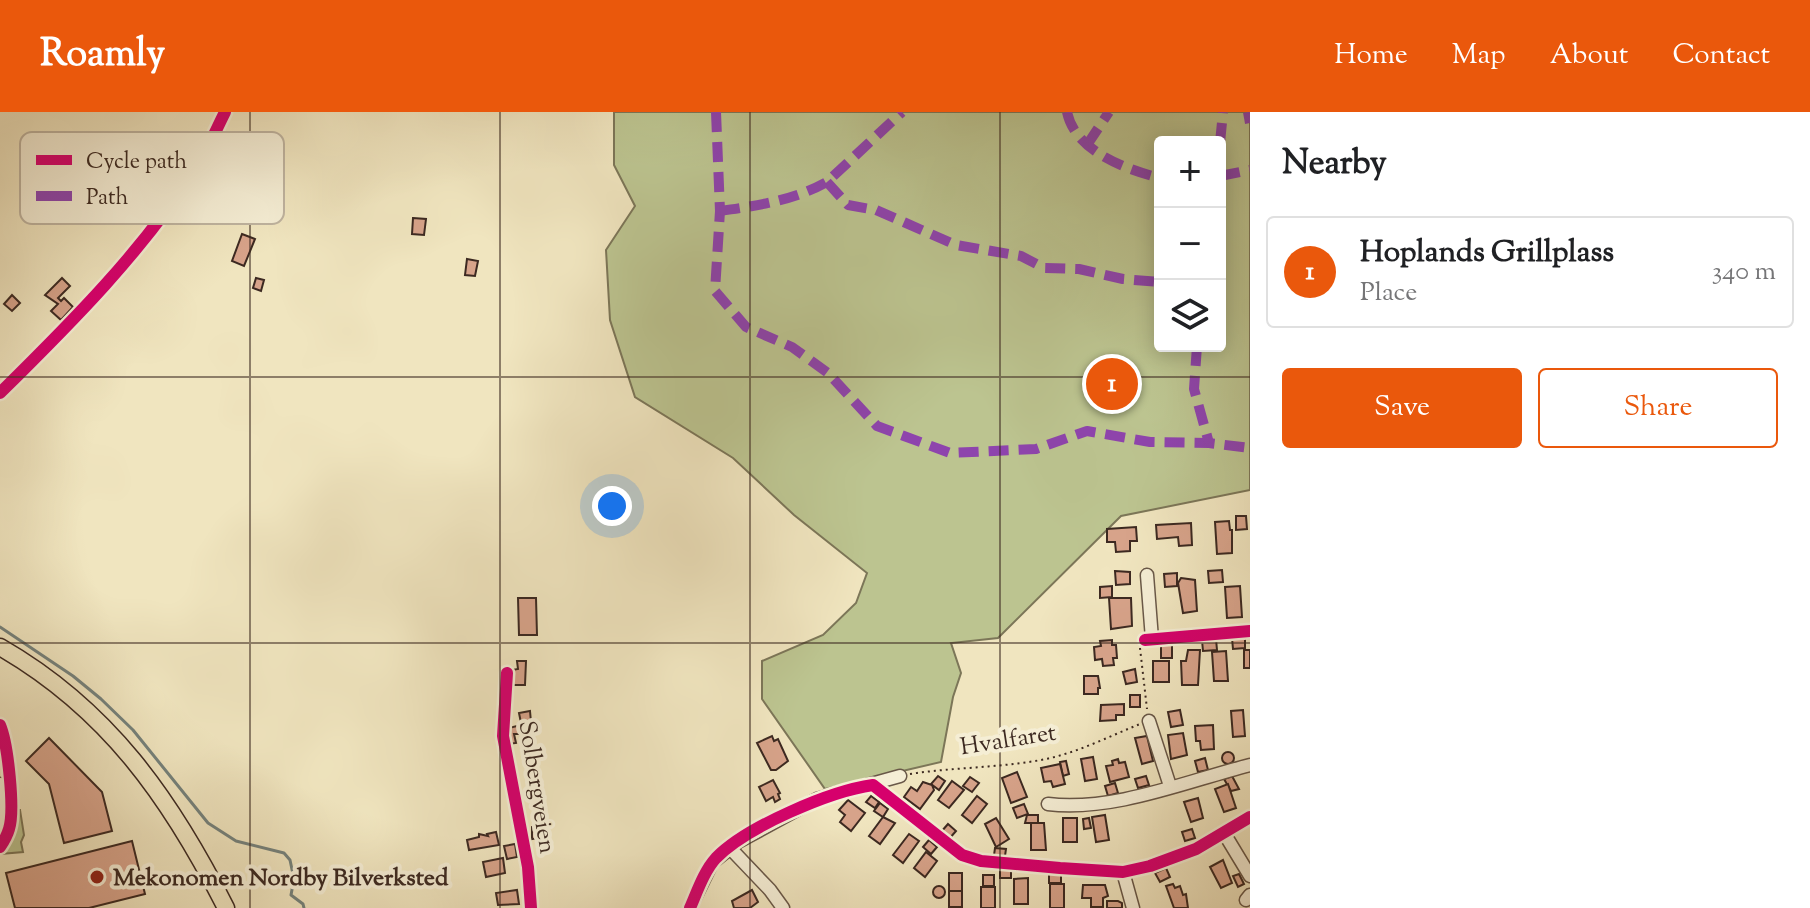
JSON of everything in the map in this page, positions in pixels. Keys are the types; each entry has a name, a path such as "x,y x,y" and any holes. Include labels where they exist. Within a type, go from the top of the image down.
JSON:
{"main road":[{"path":"0,647 40,672 81,704 135,760 174,814 226,908"}],"street":[{"path":"215,132 225,112"},
{"path":"0,393 70,324 154,224"},
{"path":"1147,575 1148,640 1250,631"},
{"name":"Solbergveien","path":"507,673 503,736 528,867 531,908"},
{"path":"1149,721 1170,786"},
{"path":"1048,804 1074,806 1100,803 1250,765"},
{"path":"690,908 712,863 730,848 804,806 836,793 900,776"},
{"path":"0,784 3,814 0,827"},
{"path":"873,785 949,847 967,857 992,862 1123,872 1172,859 1250,817"},
{"path":"1224,833 1250,876"},
{"path":"730,848 783,908"},
{"path":"1123,872 1133,908"}],"path":[{"path":"1148,640 1139,653 1149,721"}],"green space":[{"path":"614,112 1250,112 1250,490 1121,516 998,638 951,643 961,673 953,697 941,762 825,789 762,699 762,661 823,635 856,603 867,573 794,515 733,458 635,397 610,320 606,250 635,206 614,165"},
{"path":"17,810 20,810 24,835 21,842 23,852 0,854 12,832"}],"building":[{"path":"413,218 426,219 424,235 412,234"},
{"path":"242,234 255,239 244,266 232,261"},
{"path":"467,259 478,261 475,276 465,275"},
{"path":"62,278 70,286 58,298 61,301 64,298 73,307 61,320 51,311 58,304 45,295"},
{"path":"256,278 264,280 261,291 253,288"},
{"path":"12,295 20,303 12,311 4,304"},
{"path":"1236,516 1246,516 1247,529 1236,530"},
{"path":"1229,521 1232,553 1217,554 1215,522"},
{"path":"1191,523 1192,545 1179,546 1178,537 1157,539 1156,525"},
{"path":"1136,527 1137,541 1130,541 1130,551 1116,552 1115,542 1107,542 1107,529"},
{"path":"1222,570 1223,582 1209,583 1208,571"},
{"path":"1115,571 1130,572 1130,584 1116,585"},
{"path":"1177,573 1177,586 1165,587 1164,574"},
{"path":"1181,578 1195,580 1197,611 1183,613 1178,583"},
{"path":"1112,586 1112,597 1100,598 1100,587"},
{"path":"1240,586 1242,617 1227,618 1225,587"},
{"path":"518,598 536,598 537,635 519,635"},
{"path":"1109,598 1131,598 1132,626 1111,629"},
{"path":"1245,637 1245,648 1233,649 1232,638"},
{"path":"1216,639 1217,650 1203,651 1202,640"},
{"path":"1112,640 1112,645 1116,645 1117,658 1113,658 1114,665 1103,666 1102,659 1095,660 1094,647 1101,646 1100,641"},
{"path":"1161,644 1172,644 1172,658 1161,658"},
{"path":"1188,650 1200,650 1198,685 1182,685 1181,661 1186,661"},
{"path":"1244,650 1250,650 1250,668 1244,668"},
{"path":"1226,651 1228,681 1214,681 1212,652"},
{"path":"517,661 526,661 525,685 513,685 512,670 518,669"},
{"path":"1153,661 1169,661 1169,682 1153,682"},
{"path":"1135,669 1137,682 1126,684 1123,672"},
{"path":"1084,676 1098,676 1098,694 1084,694"},
{"path":"1130,695 1140,695 1140,707 1130,707"},
{"path":"1124,704 1124,715 1116,715 1116,720 1100,721 1101,705"},
{"path":"1180,710 1183,725 1171,727 1168,712"},
{"path":"1243,710 1245,736 1233,737 1231,711"},
{"path":"530,711 531,722 521,723 519,713"},
{"path":"521,725 522,734 514,734 516,743 508,744 505,729"},
{"path":"1213,725 1214,749 1201,750 1200,741 1196,741 1195,726"},
{"path":"1183,733 1187,755 1171,759 1168,735"},
{"path":"772,736 774,741 778,739 788,761 776,770 771,770 757,743"},
{"path":"1147,736 1153,761 1142,764 1135,738"},
{"path":"49,738 102,792 112,831 64,843 49,784 26,761"},
{"path":"1223,753 1233,753 1233,763 1223,763"},
{"path":"1093,757 1097,779 1085,781 1081,759"},
{"path":"1205,758 1208,770 1198,772 1195,761"},
{"path":"1118,759 1119,763 1125,762 1129,777 1110,782 1106,766 1113,765 1112,761"},
{"path":"1066,761 1069,774 1063,776 1060,762"},
{"path":"1060,764 1065,784 1053,787 1051,781 1044,782 1041,768"},
{"path":"1017,772 1027,797 1011,803 1002,778"},
{"path":"938,776 945,781 939,790 931,784"},
{"path":"1146,776 1149,785 1138,788 1135,779"},
{"path":"1232,776 1239,789 1231,791 1224,779"},
{"path":"970,777 979,783 972,792 963,786"},
{"path":"773,780 780,799 775,802 773,797 766,801 759,787"},
{"path":"952,781 964,790 949,808 938,800"},
{"path":"923,782 932,785 934,790 920,809 904,797 911,787 917,791"},
{"path":"1115,783 1118,793 1108,796 1105,786"},
{"path":"1228,784 1236,808 1224,812 1215,789"},
{"path":"871,796 879,802 875,808 866,802"},
{"path":"977,796 987,804 972,823 962,815"},
{"path":"1198,798 1203,818 1191,822 1184,802"},
{"path":"848,800 865,813 851,831 840,822 845,815 839,810"},
{"path":"880,803 888,809 883,817 874,811"},
{"path":"1024,804 1028,814 1017,818 1013,808"},
{"path":"1027,815 1038,815 1038,823 1025,823"},
{"path":"1105,815 1109,840 1096,842 1092,817"},
{"path":"883,817 895,823 880,844 869,836"},
{"path":"996,818 1009,839 996,847 985,824"},
{"path":"1063,818 1077,818 1077,842 1063,842"},
{"path":"1089,818 1091,828 1084,829 1083,819"},
{"path":"1031,823 1044,823 1046,850 1031,850"},
{"path":"948,824 956,831 949,839 941,832"},
{"path":"532,827 538,827 539,838 532,839"},
{"path":"1192,829 1195,838 1185,841 1182,832"},
{"path":"496,832 499,845 469,850 467,840 479,837 479,834 488,836"},
{"path":"909,834 919,841 903,863 893,855"},
{"path":"929,840 937,847 931,854 923,847"},
{"path":"132,841 145,894 89,908 15,908 6,873"},
{"path":"515,844 517,857 507,859 504,846"},
{"path":"995,848 1006,849 1005,856 994,855"},
{"path":"926,852 937,861 925,877 914,868"},
{"path":"503,858 505,873 486,877 483,862"},
{"path":"1223,860 1232,883 1221,888 1210,867"},
{"path":"1166,868 1170,877 1160,882 1155,873"},
{"path":"1000,869 1011,869 1011,878 1000,878"},
{"path":"949,873 962,873 962,891 949,891"},
{"path":"1049,874 1061,874 1061,883 1049,883"},
{"path":"1239,874 1244,884 1238,887 1233,876"},
{"path":"983,875 994,875 994,886 983,886"},
{"path":"1028,878 1028,904 1014,904 1014,879"},
{"path":"1050,884 1064,884 1064,908 1050,908"},
{"path":"1173,884 1175,888 1180,886 1183,895 1186,894 1188,908 1174,908 1166,886"},
{"path":"1083,885 1105,885 1108,896 1103,898 1103,907 1091,907 1091,898 1082,898"},
{"path":"939,886 945,892 939,898 933,892"},
{"path":"981,887 995,887 995,908 981,908"},
{"path":"517,890 519,904 498,905 496,893"},
{"path":"752,890 758,902 750,908 734,908 732,901"},
{"path":"949,891 962,891 962,907 949,907"},
{"path":"1107,901 1118,901 1122,903 1122,908 1107,908"}],"waterway":[{"path":"0,627 73,676 101,699 133,730 208,823 236,841 284,853 290,860 294,879 291,895 304,908"}],"marked path":[{"path":"716,112 720,211 715,291 746,327 792,347 828,373 877,426 950,453 1036,449 1087,431 1150,442 1209,443 1250,448"},
{"path":"720,211 789,198 827,182 902,112"},
{"path":"1067,112 1072,126 1091,148 1117,163 1154,176"},
{"path":"1087,145 1109,112"},
{"path":"1221,136 1223,112"},
{"path":"1248,112 1250,123"},
{"path":"1226,175 1250,170"},
{"path":"827,182 848,205 876,210 956,245 1021,256 1044,268 1079,269 1123,279 1154,282"},
{"path":"1197,352 1194,389 1209,443"}],"cycle path":[{"path":"215,132 225,112"},
{"path":"0,393 79,313 155,224"},
{"path":"1145,640 1250,631"},
{"path":"507,673 503,736 528,867 531,908"},
{"path":"0,725 11,793 11,820 0,847"},
{"path":"690,908 712,863 747,834 812,803 873,785 962,855 981,861 1060,868 1123,872 1150,866 1196,849 1250,817"}],"place":[{"name":"Hoplands Grillplass","path":"1112,384"},
{"name":"Mekonomen Nordby Bilverksted","path":"97,877"}]}
